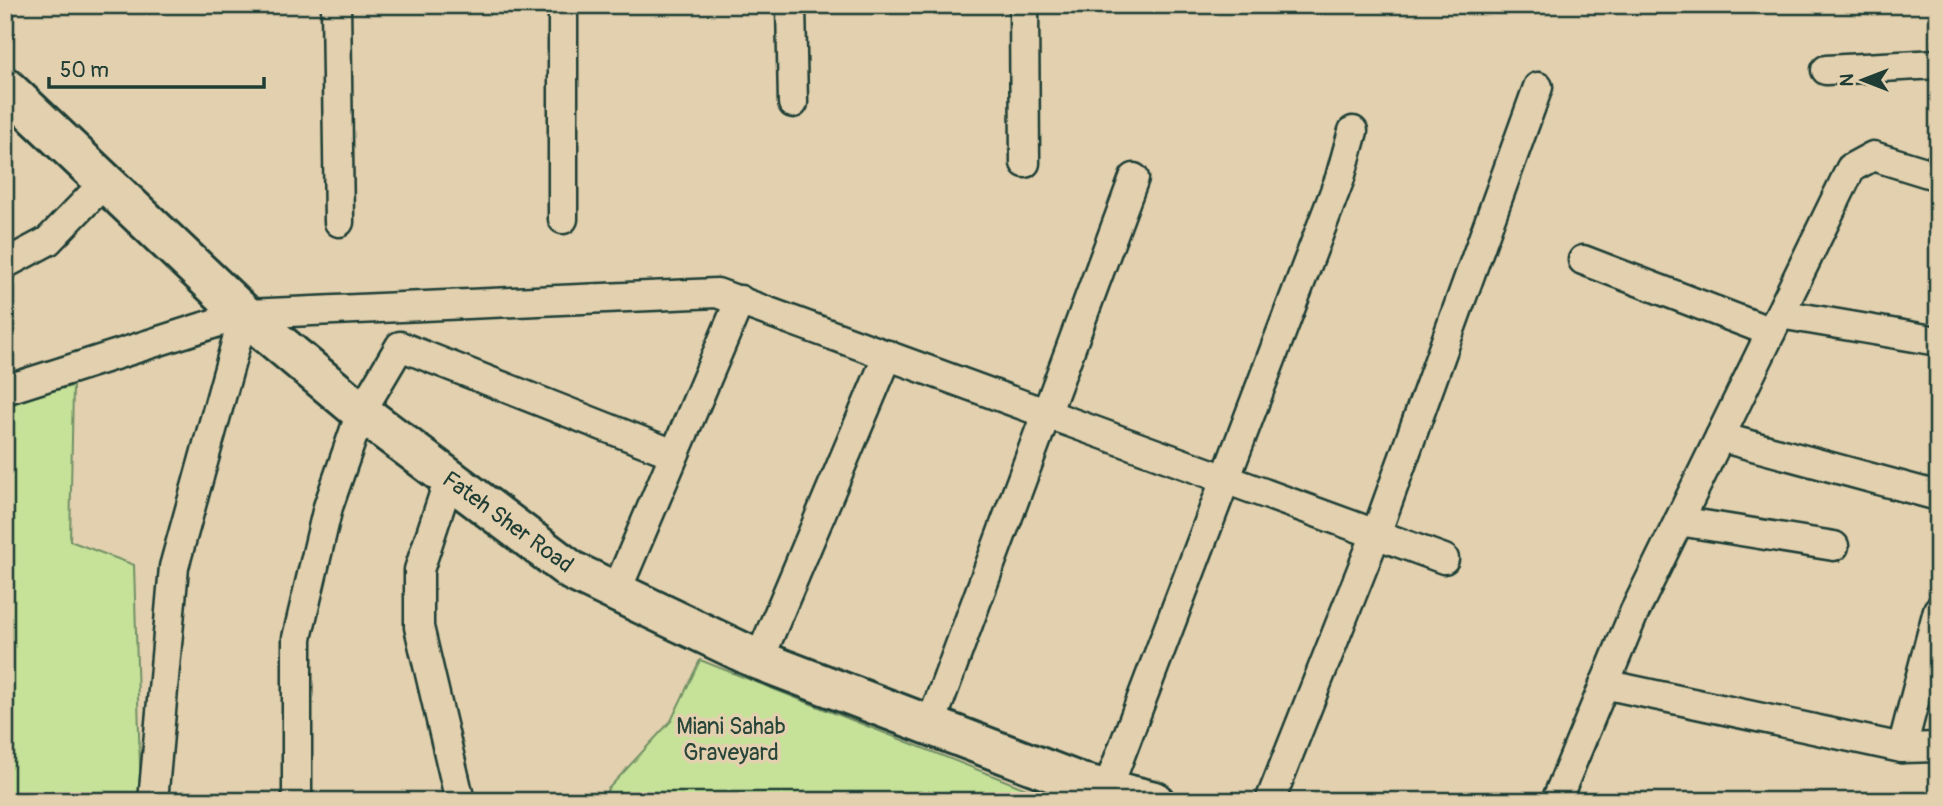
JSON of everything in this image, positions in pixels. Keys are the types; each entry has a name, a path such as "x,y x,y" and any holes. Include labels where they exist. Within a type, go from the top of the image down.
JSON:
{"street":[{"path":"336,5 339,222"},
{"path":"563,5 563,219"},
{"path":"791,5 793,103"},
{"path":"1024,5 1025,163"},
{"path":"1826,70 1938,64"},
{"name":"Fateh Sher Road","path":"5,87 244,314 361,412 572,571 759,660 1081,783 1154,801"},
{"path":"1270,801 1376,534 1538,87"},
{"path":"1107,789 1340,178 1353,131"},
{"path":"1556,801 1634,613 1850,168 1873,156 1938,176"},
{"path":"930,726 1134,178"},
{"path":"5,264 48,241 106,181"},
{"path":"1583,260 1775,323 1938,341"},
{"path":"5,390 244,314 717,293 1444,559"},
{"path":"616,592 740,300"},
{"path":"153,801 174,566 244,314"},
{"path":"297,801 297,638 328,507 361,412 400,346 674,454"},
{"path":"759,660 888,355"},
{"path":"1720,437 1938,496"},
{"path":"449,479 419,570 419,627 460,801"},
{"path":"1679,521 1834,546"},
{"path":"1902,748 1938,610"},
{"path":"1604,684 1902,748 1938,747"}],"green space":[{"path":"73,386 70,541 134,565 141,801 5,801 5,402"},
{"name":"Miani Sahab Graveyard","path":"700,660 1044,796 1065,801 610,801 607,790 671,721"}]}
